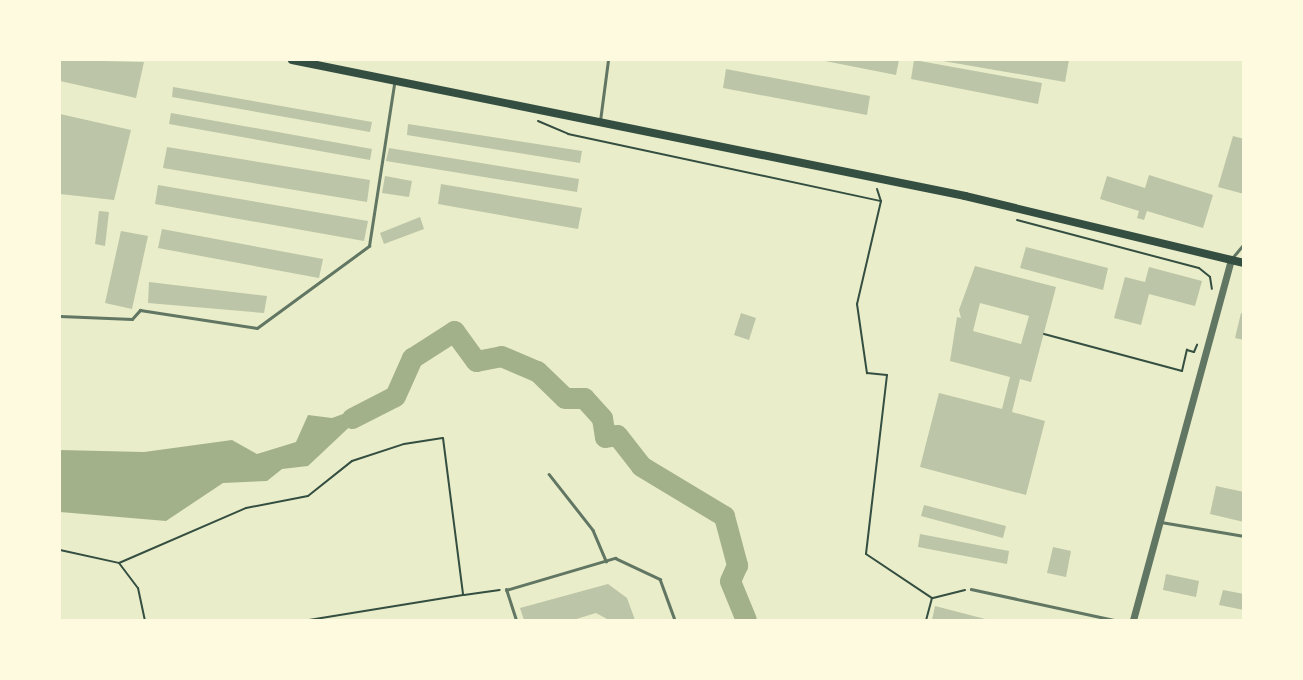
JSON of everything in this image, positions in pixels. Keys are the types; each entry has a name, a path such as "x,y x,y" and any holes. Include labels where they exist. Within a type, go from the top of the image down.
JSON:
{"main road":[{"path":"292,60 965,196 1244,263"}],"street":[{"path":"1133,621 1231,260"}],"lane":[{"path":"600,121 608,60"},
{"path":"60,316 132,319 140,310 257,328 369,246 395,80"},
{"path":"1231,260 1244,244"},
{"path":"549,474 593,530 606,561"},
{"path":"1161,522 1244,536"},
{"path":"516,621 506,590 615,558 660,579 675,621"},
{"path":"971,589 1114,621"}],"path":[{"path":"536,121 568,134 881,201"},
{"path":"889,191 876,188 881,201 857,304 867,373 887,375 866,554 932,598 971,589"},
{"path":"1016,219 1199,268 1210,277 1213,293"},
{"path":"1044,334 1182,371 1187,350 1194,352"},
{"path":"119,564 246,508 308,496 352,461 404,444 443,438 463,595"},
{"path":"60,550 119,564 138,587 145,621"},
{"path":"309,621 506,590"},
{"path":"926,621 932,598"}],"shaded area":[{"path":"376,402 308,466 282,469 267,481 223,483 166,521 60,512 60,450 144,452 232,440 257,454 296,442 308,415 332,418"}],"building":[{"path":"60,60 144,62 136,98 60,81"},
{"path":"820,60 899,60 896,75"},
{"path":"914,60 1042,83 1038,104 911,79"},
{"path":"937,60 1069,60 1065,82"},
{"path":"726,69 870,96 867,115 723,88"},
{"path":"173,87 372,122 370,132 172,97"},
{"path":"171,113 372,149 370,160 169,124"},
{"path":"60,114 131,130 114,200 60,194"},
{"path":"408,124 582,151 580,163 407,135"},
{"path":"1233,136 1244,139 1244,194 1218,187"},
{"path":"167,147 370,180 367,202 163,168"},
{"path":"389,148 579,179 577,192 386,161"},
{"path":"1149,175 1213,195 1203,228 1147,211 1144,220 1137,218 1139,211 1100,199 1107,176 1145,188"},
{"path":"385,176 412,181 409,197 382,193"},
{"path":"441,184 582,208 578,229 438,204"},
{"path":"158,185 368,221 364,241 155,204"},
{"path":"99,211 109,212 105,246 95,244"},
{"path":"420,217 424,229 384,244 380,233"},
{"path":"162,229 323,259 319,278 158,248"},
{"path":"121,231 148,236 132,309 105,303"},
{"path":"1026,247 1108,268 1103,290 1020,268"},
{"path":"975,266 1056,287 1031,382 1020,379 1012,412 1045,421 1026,495 920,467 939,393 1002,409 1010,377 950,361 957,317 961,318 959,310","holes":["980,303 1029,316 1021,344 973,331"]},
{"path":"1149,267 1202,281 1195,306 1149,294 1141,325 1114,318 1125,277 1145,282"},
{"path":"149,282 267,296 264,313 148,303"},
{"path":"741,313 756,318 749,340 734,335"},
{"path":"1241,313 1244,314 1244,340 1235,338"},
{"path":"1216,486 1244,492 1244,522 1210,514"},
{"path":"924,505 1006,526 1003,538 921,516"},
{"path":"920,534 1009,551 1007,564 918,547"},
{"path":"1053,547 1071,551 1066,577 1047,573"},
{"path":"1166,574 1199,581 1196,597 1163,590"},
{"path":"608,584 627,598 635,620 609,620 596,613 573,620 524,620 520,608"},
{"path":"1223,590 1244,594 1244,610 1219,605"},
{"path":"935,606 989,620 932,620"}],"waterway":[{"path":"352,418 395,396 412,358 454,331 476,361 501,356 537,371 565,398 584,398 602,418 605,437 617,435 641,466 724,516 737,565 730,581 746,620"}]}
